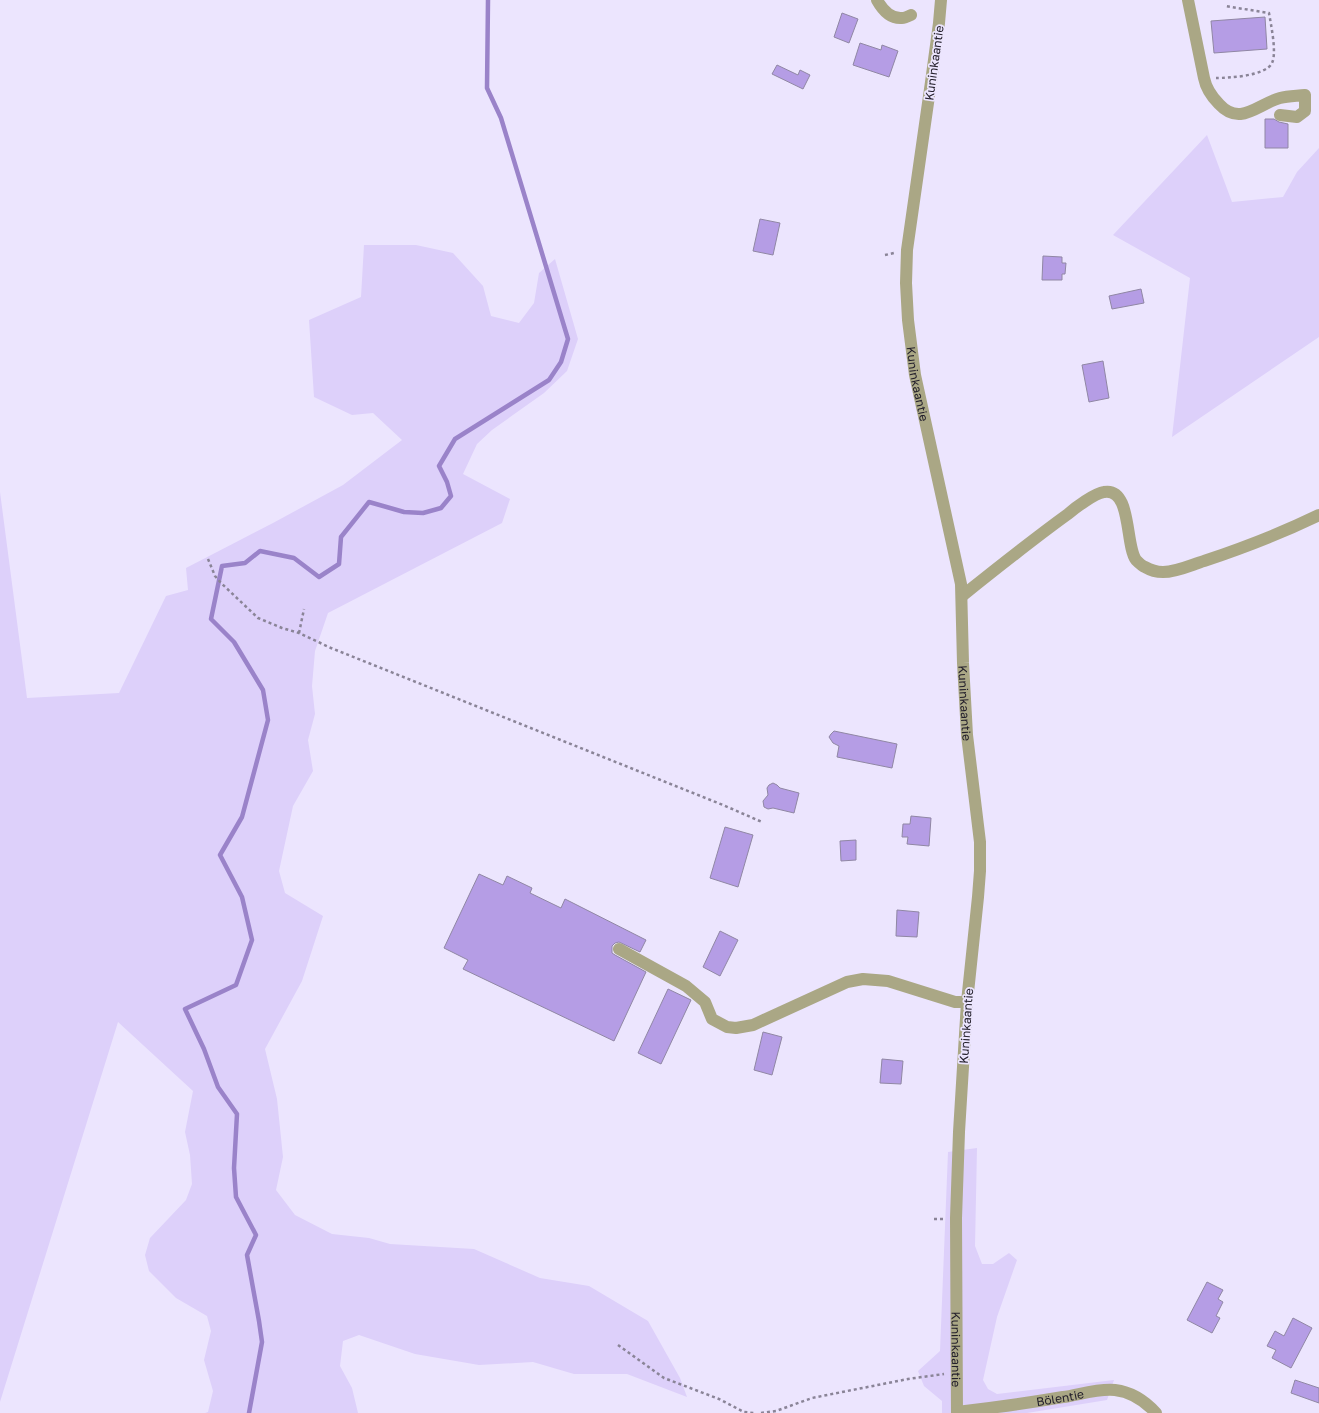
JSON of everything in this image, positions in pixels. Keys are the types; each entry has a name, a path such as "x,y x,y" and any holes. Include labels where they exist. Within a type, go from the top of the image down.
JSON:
{"street":[{"path":"877,0 883,10 892,16 902,19 911,15"},
{"name":"Kuninkaantie","path":"941,0 907,250 906,283 908,320 915,375 960,576 967,735 980,842 980,871 967,1002 959,1132 956,1218 957,1413"},
{"path":"1188,0 1206,87 1213,98 1222,108 1230,113 1242,114 1280,98 1305,95 1305,111 1297,116 1280,115"},
{"path":"962,596 1044,531 1085,501 1104,492 1114,493 1122,502 1130,544 1136,560 1153,571 1162,572 1176,570 1237,550 1286,531 1319,515"},
{"path":"619,949 686,986 705,1002 712,1019 727,1027 736,1028 753,1025 847,982 863,979 888,981 955,1002 967,1002"},
{"name":"Bölentie","path":"957,1413 1114,1390 1132,1394 1146,1402 1156,1413"}],"path":[{"path":"1204,78 1230,78 1255,74 1267,69 1272,64 1274,47 1269,14 1225,6"},
{"path":"208,559 216,576 258,618 276,626 299,633 331,648 762,822"},
{"path":"299,633 304,609"},
{"path":"618,1345 664,1378 719,1399 744,1412 754,1413"},
{"path":"761,1413 776,1411 812,1398 908,1379 956,1373"}],"shaded area":[{"path":"1207,135 1232,202 1283,197 1297,172 1319,148 1319,337 1172,437 1190,278 1113,235"},
{"path":"364,245 416,245 453,253 483,286 491,316 519,323 534,303 539,273 555,259 578,339 567,371 544,393 492,430 477,444 463,474 510,499 502,523 328,613 315,651 312,686 315,714 308,740 313,771 293,806 279,871 285,893 323,916 302,981 265,1049 277,1099 283,1157 276,1190 295,1215 332,1234 369,1238 390,1244 474,1249 540,1278 589,1286 648,1321 680,1378 687,1397 627,1374 574,1374 533,1362 479,1365 415,1354 359,1335 343,1341 340,1366 352,1388 358,1413 205,1413 208,1412 213,1391 204,1360 211,1331 207,1316 176,1298 149,1271 145,1255 150,1238 186,1200 192,1184 190,1155 185,1132 193,1091 118,1022 0,1402 0,492 27,698 119,693 166,596 188,590 186,568 343,485 402,440 373,413 352,415 314,397 309,320 361,297"},
{"path":"977,1148 975,1246 982,1264 993,1264 1009,1253 1017,1260 997,1317 983,1380 988,1389 997,1394 1114,1380 1107,1400 1027,1413 942,1413 942,1401 924,1386 918,1371 940,1351 948,1152"}],"building":[{"path":"842,13 858,19 849,43 834,37"},
{"path":"1265,17 1267,49 1214,53 1211,21"},
{"path":"860,43 881,50 882,45 898,51 889,77 853,65"},
{"path":"777,65 798,75 800,70 810,75 803,89 772,74"},
{"path":"1265,119 1274,119 1288,124 1288,148 1265,148"},
{"path":"760,219 780,223 773,255 753,251"},
{"path":"1043,256 1062,257 1062,263 1066,263 1065,274 1062,274 1062,280 1042,280"},
{"path":"1141,289 1144,303 1112,309 1109,296"},
{"path":"1103,361 1109,398 1089,402 1082,365"},
{"path":"834,731 897,744 892,768 837,757 839,746 833,743 829,737"},
{"path":"773,783 780,788 799,793 794,813 764,807 763,801 768,795 767,788"},
{"path":"911,816 931,818 929,846 907,844 908,837 902,837 903,824 910,824"},
{"path":"725,827 753,835 738,887 710,878"},
{"path":"856,840 856,860 841,861 840,841"},
{"path":"479,874 503,885 507,876 532,888 530,893 561,908 565,899 646,940 640,952 619,942 612,946 612,953 646,972 614,1041 463,969 468,960 444,948"},
{"path":"897,910 919,912 917,937 896,936"},
{"path":"720,931 738,940 720,976 703,967"},
{"path":"668,989 691,1000 661,1064 638,1053"},
{"path":"763,1032 782,1037 772,1075 754,1070"},
{"path":"882,1059 903,1061 901,1084 880,1083"},
{"path":"1207,1282 1223,1290 1218,1299 1223,1302 1216,1316 1220,1318 1212,1333 1187,1320"},
{"path":"1293,1318 1312,1328 1291,1368 1272,1358 1276,1350 1267,1346 1275,1331 1284,1336"},
{"path":"1295,1380 1319,1388 1319,1403 1291,1393"}],"waterway":[{"path":"249,1413 262,1342 247,1255 256,1235 236,1197 234,1168 237,1114 218,1087 204,1049 185,1009 236,985 252,940 242,897 220,855 242,817 268,720 263,690 234,642 211,619 222,566 245,563 260,551 294,558 319,577 339,564 341,537 369,502 404,512 423,513 441,508 451,496 447,482 439,466 455,439 549,380 561,362 568,339 501,118 487,88 488,0"}]}
